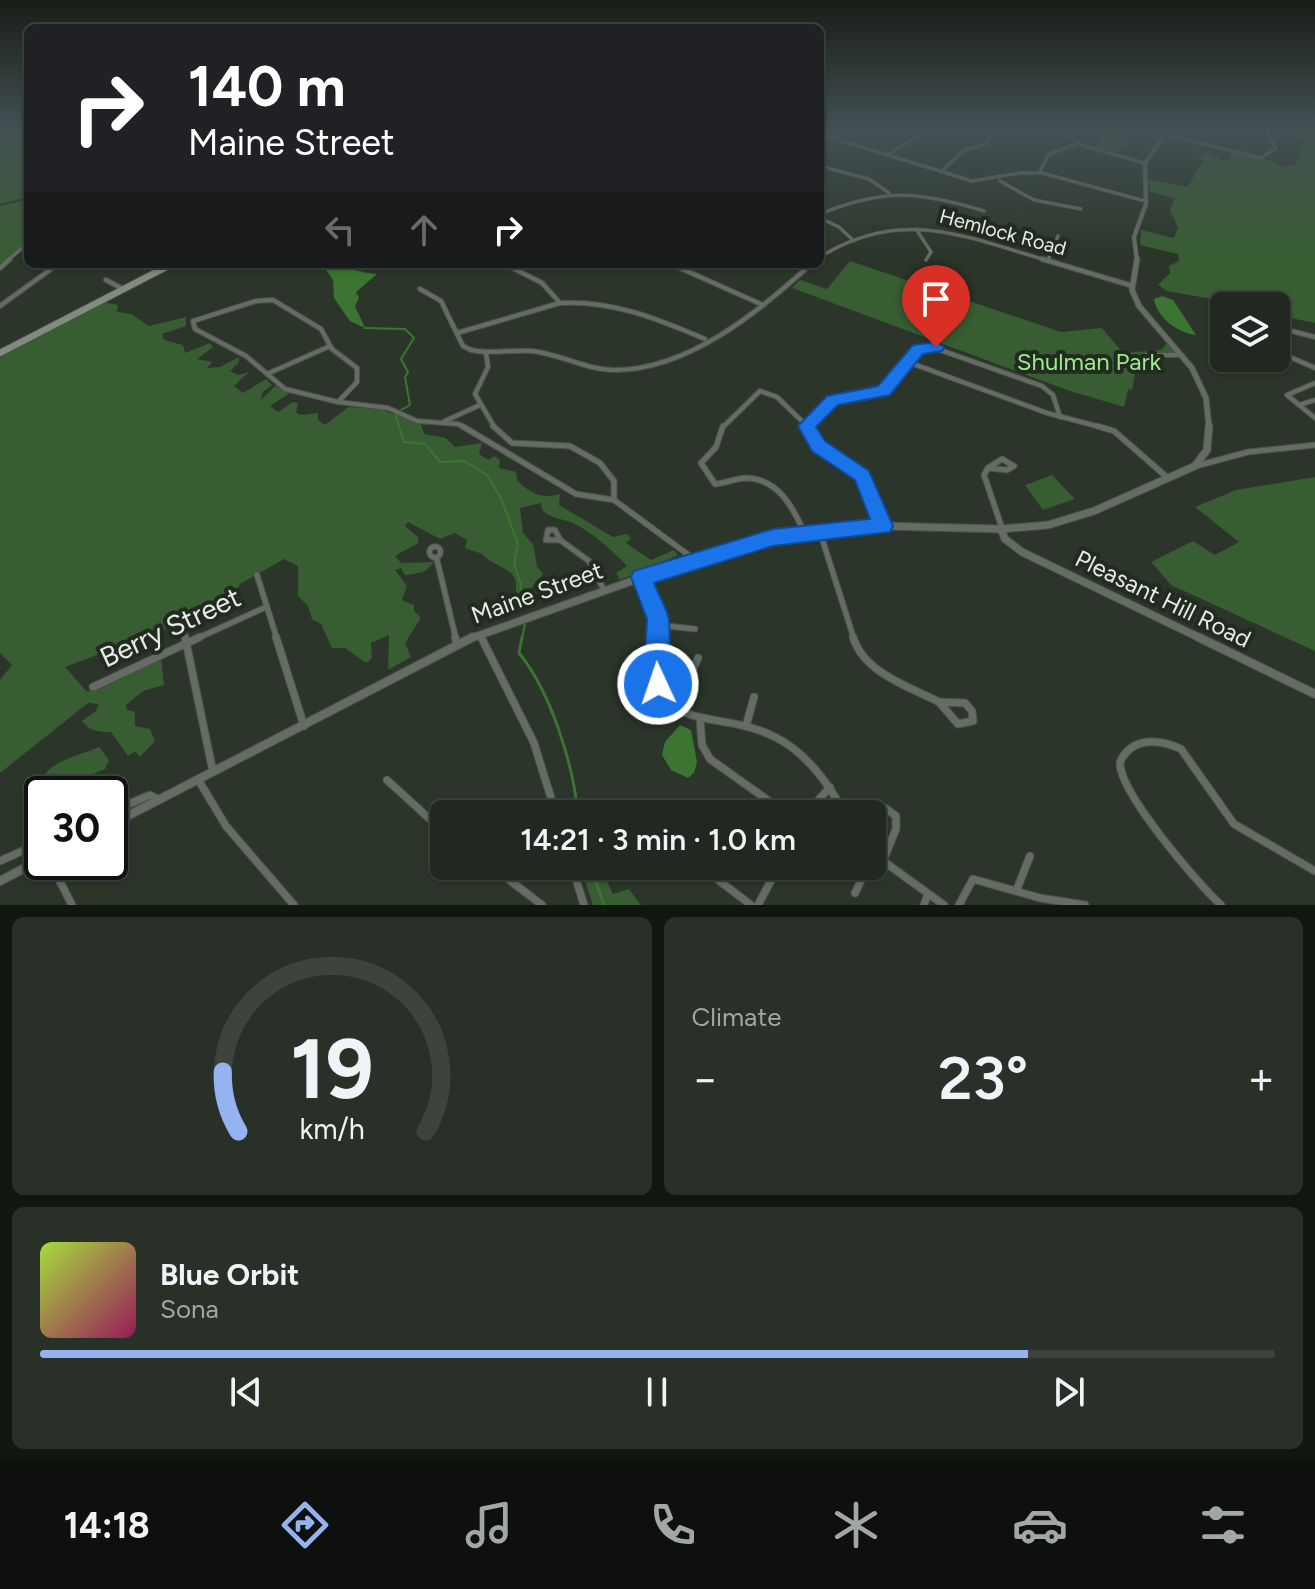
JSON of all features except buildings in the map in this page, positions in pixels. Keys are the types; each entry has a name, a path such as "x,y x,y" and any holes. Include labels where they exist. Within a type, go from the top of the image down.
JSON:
{"main road":[{"path":"0,353 164,268"}],"street":[{"path":"839,171 874,181 889,193"},
{"path":"1145,171 1145,201 1134,237 1137,262 1133,286 1139,306 1182,355 1206,398 1211,424 1205,453 1195,466"},
{"path":"941,172 978,182 1000,181 1016,173 1039,173 1145,201"},
{"path":"1000,181 1034,200 1081,209"},
{"path":"824,214 863,196 920,192 984,211"},
{"path":"824,218 854,241"},
{"path":"915,228 931,252 926,260"},
{"name":"Hemlock Road","path":"824,255 854,241 915,228 953,231 1133,286"},
{"path":"1048,260 1058,236"},
{"path":"0,268 24,247"},
{"path":"0,306 52,268"},
{"path":"680,268 764,305"},
{"path":"420,289 441,301 465,348 486,353 534,351 588,367 619,371 661,363 705,339 764,305 806,268"},
{"path":"517,269 542,283 560,303"},
{"path":"106,280 123,289"},
{"path":"338,402 355,385 359,373 330,346 317,325 278,302 259,300 193,321 193,326 246,356 285,389 338,402 388,408 417,421 458,424 576,494 614,500 694,559"},
{"path":"457,333 525,316 560,303 590,303 632,309 705,339"},
{"path":"1290,331 1315,337"},
{"path":"267,374 330,346"},
{"path":"807,426 833,400 884,390 921,347 943,350 1046,388 1053,395 1060,417"},
{"path":"486,353 488,365 475,391 480,405 508,442 525,445 562,443 605,468 615,481 614,500"},
{"path":"1147,355 1182,355"},
{"path":"1290,357 1315,368"},
{"path":"908,362 1060,417 1118,433 1169,479"},
{"path":"1315,383 1287,394 1315,418"},
{"path":"804,533 789,503 773,486 749,478 715,484 701,463 716,447 723,426 760,391 782,399 796,420 807,426 819,446 863,476 883,526"},
{"path":"1299,405 1315,400"},
{"path":"445,421 480,405"},
{"path":"1195,466 1228,457 1315,445"},
{"path":"1205,453 1228,457"},
{"path":"1205,453 1215,461"},
{"name":"Maine Street","path":"128,816 479,634 694,559 819,531 883,526 1001,529 1068,520 1195,466"},
{"path":"988,468 983,479 1001,529"},
{"name":"Pleasant Hill Road","path":"1001,529 1005,539 1022,552 1315,694"},
{"path":"819,531 858,653 879,671 939,702 958,724 973,721 972,711 965,703 939,702"},
{"path":"560,540 589,561 604,590"},
{"path":"437,560 457,644"},
{"path":"257,575 304,727"},
{"path":"641,577 658,625 655,673 662,692 675,706 700,718 768,733 794,748 830,787 837,800"},
{"name":"Berry Street","path":"93,687 266,607"},
{"path":"181,617 214,773"},
{"path":"658,625 695,629"},
{"path":"479,634 534,743 552,800"},
{"path":"662,692 690,676 698,658"},
{"path":"746,726 754,697"},
{"path":"700,718 702,745 710,759 767,800"},
{"path":"1221,905 1199,885 1124,784 1120,764 1124,753 1134,745 1157,741 1181,749 1200,768 1216,802 1232,821 1315,871"},
{"path":"387,780 430,819"},
{"path":"199,781 226,826 294,905"},
{"path":"818,800 830,787"},
{"path":"128,804 150,795 156,796 159,801"},
{"path":"886,809 896,816 896,829 886,854"},
{"path":"0,861 24,850"},
{"path":"1017,889 1030,856"},
{"path":"886,863 944,905"},
{"path":"0,881 24,868"},
{"path":"959,905 973,879 1040,898 1085,905"},
{"path":"59,880 72,905"},
{"path":"509,880 542,905"},
{"path":"576,880 584,905"},
{"path":"718,880 751,905"},
{"path":"758,905 771,880"},
{"path":"855,893 861,880"},
{"path":"924,905 928,894"}],"green space":[{"path":"0,171 24,171 24,198 0,204"},
{"path":"1197,171 1315,171 1315,323 1290,318 1290,292 1210,292 1210,299 1167,291 1158,285 1170,273 1169,266 1179,261 1178,254 1140,245 1141,230 1174,238 1178,228 1170,210 1175,198 1150,192 1148,179 1187,187"},
{"path":"24,201 24,246 0,267 0,206"},
{"name":"Shulman Park","path":"850,261 1061,332 1102,328 1123,353 1161,350 1167,343 1179,356 1138,360 1132,390 1128,389 1124,407 1070,391 792,288 800,280 827,289"},
{"path":"102,302 118,305 117,312 131,314 149,326 186,317 186,326 162,334 164,340 183,345 185,353 210,343 213,347 197,359 213,362 207,368 220,367 239,357 239,362 230,371 238,375 249,372 234,386 243,393 266,379 272,385 262,393 261,400 275,386 290,393 270,406 278,412 293,402 298,403 296,413 318,413 318,420 325,425 348,407 380,409 421,424 424,434 446,438 455,447 482,443 479,454 488,460 494,456 500,460 499,468 516,472 517,480 527,489 548,496 560,494 559,505 613,537 627,534 631,538 626,543 651,560 674,550 678,555 620,580 616,573 627,566 591,534 546,513 541,503 520,508 523,533 533,544 537,567 543,574 526,594 529,608 519,612 513,575 482,554 465,548 467,540 455,533 440,539 408,522 405,526 418,537 418,543 395,556 401,563 434,562 419,573 405,575 401,568 395,570 407,586 402,600 414,605 414,611 421,618 405,643 411,657 388,670 389,635 371,643 372,658 366,663 345,648 332,648 321,624 312,619 308,606 298,596 298,566 284,559 240,584 232,597 219,605 195,607 170,627 65,667 87,692 161,658 164,685 143,691 126,705 127,710 135,712 135,726 150,729 155,741 140,757 135,751 128,756 111,732 95,730 82,721 96,711 99,704 88,703 0,773 0,680 12,665 0,653 0,356"},
{"path":"1052,475 1075,499 1043,510 1025,485"},
{"path":"1315,477 1315,651 1171,585 1151,562 1193,541 1215,555 1239,542 1195,507 1236,490"},
{"path":"99,747 109,760 105,769 88,776 44,776 69,758"},
{"path":"585,880 606,880 613,894 629,889 641,905 593,905"}],"shaded area":[{"path":"325,268 349,268 377,274 356,292 359,298 355,306 365,328 350,321 334,298 333,280"},
{"path":"1162,296 1173,300 1196,335 1176,328 1164,318 1154,299"},
{"path":"680,725 691,730 697,762 694,773 688,778 671,770 662,755 665,742"}],"waterway":[{"path":"365,328 405,329 414,338 401,359 408,372 405,377 410,405 401,410"},
{"path":"395,414 404,442 425,444 440,462 464,461 487,475 501,498 518,544 514,564 521,584 520,609"},
{"path":"522,639 525,624"},
{"path":"522,637 519,653 531,669 559,729 576,800"},
{"path":"595,880 604,905"}],"route":[{"path":"658,684 655,673 658,619 641,577 773,538 833,529 883,526 863,476 849,463 819,446 807,426 833,400 884,390 918,349 936,347"}]}
